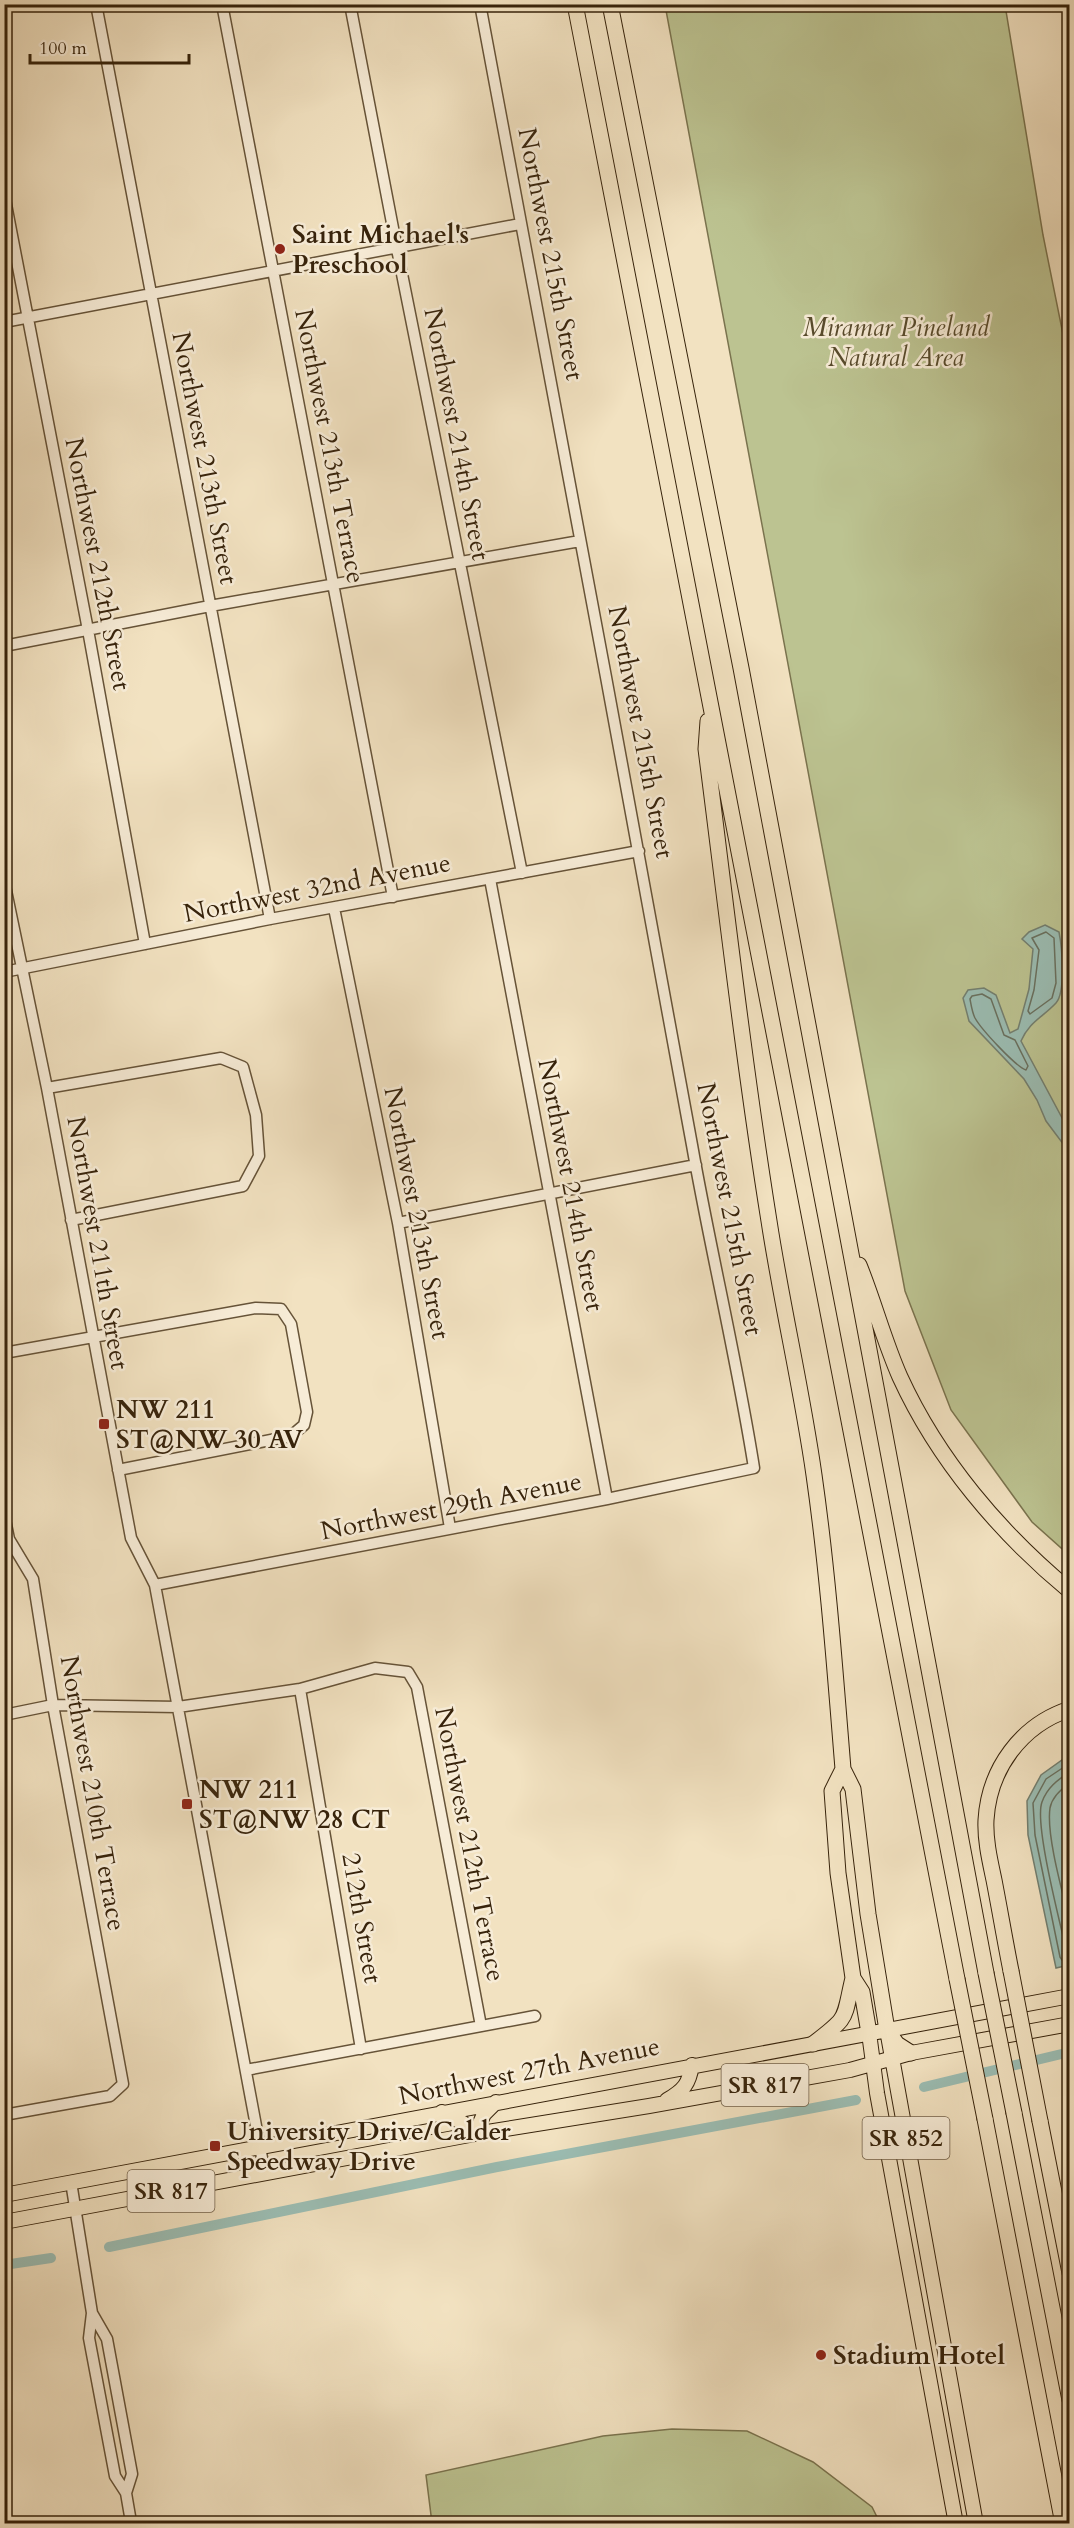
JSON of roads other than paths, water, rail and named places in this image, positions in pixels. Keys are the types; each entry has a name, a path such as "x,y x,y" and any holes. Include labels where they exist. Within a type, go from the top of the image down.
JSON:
{"highway":[{"path":"575,4 1063,2523"},
{"path":"610,4 741,668 986,1973 1070,2400"},
{"path":"709,694 706,749 735,988 769,1221 816,1485 831,1622 843,1769 853,1789 868,1921 887,2030 897,2044 911,2053"},
{"path":"846,1232 875,1305 885,1342 920,1417 949,1461 991,1515 1019,1545 1070,1591"},
{"path":"1070,1709 1034,1727 1009,1750 993,1784 986,1820 989,1853 1070,2273"},
{"path":"813,2044 844,2018 849,2006 854,1978 838,1873 832,1800 832,1791 843,1769"},
{"path":"854,1978 862,1992 869,2033"}],"main road":[{"name":"SR 817","path":"887,2030 1070,1996"},
{"name":"SR 817","path":"891,2059 911,2053 1070,2024"},
{"name":"Northwest 27th Avenue","path":"4,2194 887,2030"},
{"name":"SR 852","path":"887,2030 976,2523"},
{"name":"SR 852","path":"869,2033 956,2523"},
{"name":"Northwest 27th Avenue","path":"4,2222 475,2134 657,2105 874,2065 891,2059"},
{"path":"657,2105 682,2091 689,2083 692,2065"},
{"path":"442,2112 452,2116 475,2134 484,2114 496,2102"},
{"path":"943,2450 962,2447"}],"street":[{"name":"Northwest 213th Street","path":"96,4 270,919"},
{"name":"Northwest 213th Terrace","path":"222,4 393,897"},
{"name":"Northwest 214th Street","path":"350,4 522,873"},
{"name":"Northwest 215th Street","path":"480,4 696,1166 742,1391 754,1468"},
{"name":"Northwest 212th Street","path":"4,194 88,630 145,944"},
{"path":"4,322 520,224"},
{"path":"4,646 210,606 580,541"},
{"name":"Northwest 32nd Avenue","path":"4,972 270,919 639,851"},
{"name":"Northwest 214th Street","path":"490,879 607,1499"},
{"name":"Northwest 211th Street","path":"4,882 47,1088 130,1538 155,1585 265,2174"},
{"name":"Northwest 213th Street","path":"334,908 398,1223 450,1528"},
{"path":"47,1088 221,1058 243,1067 256,1115 260,1156 243,1186 71,1220"},
{"path":"398,1223 696,1166"},
{"path":"4,1353 256,1308 281,1309 291,1324 307,1412 304,1425 291,1436 118,1470"},
{"name":"Northwest 29th Avenue","path":"155,1585 607,1499 754,1468"},
{"name":"Northwest 210th Terrace","path":"4,1515 9,1539 33,1579 53,1705 123,2084 110,2096 6,2115"},
{"name":"Northwest 212th Terrace","path":"300,1689 375,1668 408,1672 417,1687 481,2026"},
{"path":"4,1716 53,1705 178,1707 300,1689"},
{"name":"212th Street","path":"300,1689 361,2049"},
{"path":"246,2070 535,2016"},
{"path":"4,2102 6,2115"},
{"path":"71,2182 92,2313 89,2338 115,2476 126,2493 131,2522"},
{"path":"92,2313 107,2339 132,2474 126,2493"}],"water":[{"path":"1045,925 1059,932 1062,958 1061,989 1056,1003 1032,1024 1021,1041 1069,1131 1069,1286 1065,1273 1067,1159 1064,1145 1046,1121 1024,1079 969,1021 963,998 968,990 984,988 996,995 1010,1033 1018,1029 1029,989 1033,949 1022,939 1029,932"},
{"path":"1069,1755 1069,1965 1056,1968 1028,1835 1027,1801 1041,1775"}],"waterway":[{"path":"924,2087 1070,2052"},
{"path":"109,2247 497,2167 856,2100"},
{"path":"4,2265 51,2258"}],"place":[{"name":"Saint Michael's Preschool","path":"280,249"},
{"name":"NW 211 ST@NW 30 AV","path":"104,1424"},
{"name":"NW 211 ST@NW 28 CT","path":"187,1804"},
{"name":"University Drive/Calder Speedway Drive","path":"215,2146"},
{"name":"Stadium Hotel","path":"821,2355"}],"park label":[{"name":"Miramar Pineland Natural Area","path":"896,342"}]}
